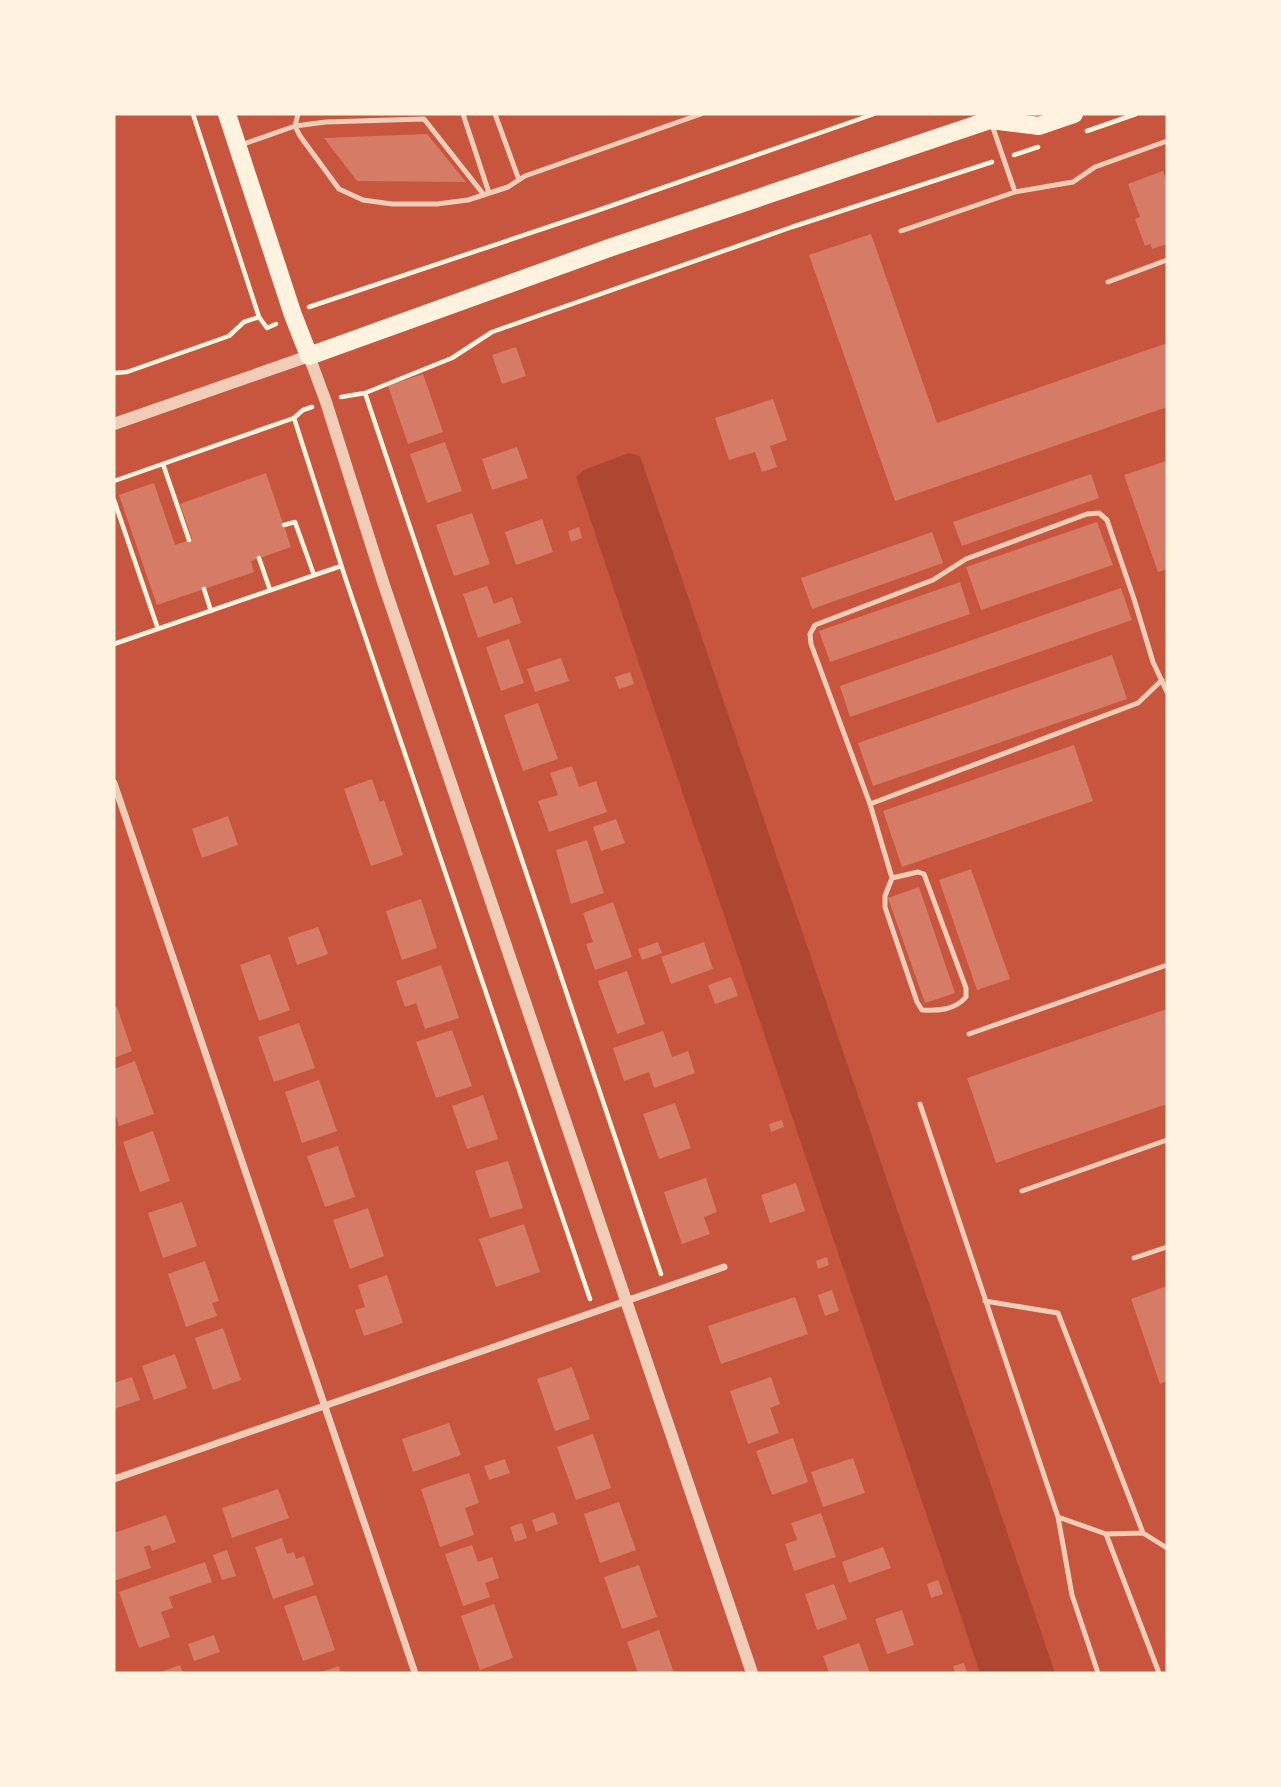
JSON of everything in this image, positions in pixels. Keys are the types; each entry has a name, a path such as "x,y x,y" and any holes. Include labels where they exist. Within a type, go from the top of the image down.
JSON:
{"main road":[{"path":"227,114 293,316 309,356 609,248 993,117 1039,126 1074,114"}],"street":[{"path":"114,424 309,356 387,595 752,1673"},
{"path":"114,783 415,1673"},
{"path":"114,1479 724,1267"}],"lane":[{"path":"298,114 295,126 300,136 338,189 363,200 392,204 437,204 468,200 508,187 525,176 701,114"},
{"path":"463,114 486,194"},
{"path":"495,114 519,180"},
{"path":"993,117 1015,192"},
{"path":"238,146 295,126 326,122 424,119 486,194"},
{"path":"901,231 1015,192 1073,182 1095,167 1167,141"},
{"path":"1108,282 1167,260"},
{"path":"892,878 918,872 924,874 966,988 966,997 961,1002 941,1011 932,1011 922,1010 917,1002 886,907 885,896 892,878 870,804 811,644 810,634 815,625 933,580 966,559 1087,514 1099,513 1107,520 1153,662 1167,691"},
{"path":"870,804 1138,703 1162,680"},
{"path":"969,1034 1167,965"},
{"path":"920,1104 1058,1517 1072,1595 1098,1673"},
{"path":"1022,1191 1167,1140"},
{"path":"1134,1258 1167,1247"},
{"path":"985,1300 1058,1312 1143,1533"},
{"path":"1058,1517 1107,1534 1143,1533 1167,1548"},
{"path":"1107,1534 1159,1673"}],"path":[{"path":"193,114 259,317 267,328 334,298 596,211 874,114"},
{"path":"1084,131 1136,114"},
{"path":"114,481 294,418 303,410 365,393 453,358 492,332 792,227 1045,145"},
{"path":"114,373 127,372 229,336 244,322 259,317"},
{"path":"365,393 661,1274"},
{"path":"294,418 341,566 590,1299"},
{"path":"163,464 189,540"},
{"path":"114,500 158,629"},
{"path":"284,525 295,522 314,575"},
{"path":"259,558 270,590"},
{"path":"114,644 341,566"},
{"path":"204,589 211,611"}],"shaded area":[{"path":"629,453 640,456 1055,1673 980,1673 576,477 584,470"}],"building":[{"path":"427,134 466,182 357,181 324,138"},
{"path":"1163,171 1167,183 1167,244 1152,249 1150,244 1145,246 1135,219 1140,217 1128,184"},
{"path":"871,234 937,423 1167,343 1167,407 895,501 809,255"},
{"path":"516,347 526,376 502,384 492,355"},
{"path":"423,374 443,432 408,444 388,386"},
{"path":"773,399 787,440 770,446 777,467 762,472 755,452 729,460 715,418"},
{"path":"445,442 462,491 427,503 410,454"},
{"path":"517,447 528,478 492,490 482,459"},
{"path":"1166,461 1167,569 1158,572 1124,475"},
{"path":"266,473 291,547 251,561 254,572 157,605 119,495 154,483 175,545 192,539 180,504"},
{"path":"1091,474 1099,498 962,546 953,522"},
{"path":"472,513 490,564 454,576 436,525"},
{"path":"542,519 553,552 516,565 505,532"},
{"path":"1097,522 1113,565 981,610 966,567"},
{"path":"579,527 582,538 571,542 568,531"},
{"path":"932,532 943,563 812,609 801,578"},
{"path":"960,582 970,614 830,662 819,631"},
{"path":"487,586 494,604 512,597 521,623 478,638 463,594"},
{"path":"1121,588 1132,620 850,717 840,686"},
{"path":"509,639 524,683 501,691 486,647"},
{"path":"1112,655 1127,699 873,786 858,743"},
{"path":"561,658 569,681 535,692 527,669"},
{"path":"630,672 634,684 619,689 615,677"},
{"path":"538,703 558,759 523,771 504,715"},
{"path":"1074,745 1093,801 902,867 883,811"},
{"path":"572,766 579,787 596,781 607,812 549,832 538,801 558,795 550,773"},
{"path":"372,779 380,802 384,800 403,855 371,866 344,789"},
{"path":"228,816 238,845 202,858 192,829"},
{"path":"616,819 625,843 601,851 593,827"},
{"path":"587,840 604,893 571,904 556,850"},
{"path":"971,869 1010,979 977,990 939,880"},
{"path":"919,887 955,993 925,1003 888,898"},
{"path":"421,899 437,948 402,960 386,911"},
{"path":"613,902 632,957 595,970 586,944 593,942 583,913"},
{"path":"318,927 328,954 297,965 288,937"},
{"path":"658,942 662,953 642,960 638,949"},
{"path":"704,942 713,969 671,984 661,957"},
{"path":"270,954 290,1010 259,1021 240,965"},
{"path":"441,965 459,1018 425,1029 416,1003 405,1007 396,981"},
{"path":"627,971 645,1024 617,1034 598,981"},
{"path":"731,977 738,996 715,1004 708,985"},
{"path":"117,1007 132,1051 114,1058 114,1009"},
{"path":"1167,1009 1167,1104 996,1163 967,1078"},
{"path":"299,1023 315,1068 274,1082 258,1037"},
{"path":"452,1030 472,1086 436,1098 416,1042"},
{"path":"663,1031 672,1057 688,1051 695,1073 654,1088 649,1072 624,1081 613,1048"},
{"path":"135,1061 154,1114 119,1126 114,1110 114,1069"},
{"path":"319,1080 337,1131 302,1143 285,1092"},
{"path":"483,1095 498,1139 467,1149 452,1106"},
{"path":"675,1103 691,1148 659,1159 643,1114"},
{"path":"782,1120 784,1127 771,1132 769,1124"},
{"path":"153,1131 170,1181 140,1192 123,1142"},
{"path":"338,1146 355,1197 325,1207 307,1156"},
{"path":"508,1161 523,1208 490,1218 475,1171"},
{"path":"706,1178 717,1212 704,1217 710,1234 682,1244 664,1192"},
{"path":"796,1183 805,1211 770,1223 761,1195"},
{"path":"182,1202 197,1246 163,1258 148,1213"},
{"path":"368,1208 384,1256 350,1269 333,1220"},
{"path":"524,1224 540,1272 496,1287 479,1239"},
{"path":"827,1257 829,1265 818,1269 816,1261"},
{"path":"205,1261 219,1301 212,1303 217,1316 186,1327 168,1274"},
{"path":"387,1275 403,1323 364,1336 355,1310 365,1307 358,1285"},
{"path":"1167,1286 1167,1381 1160,1384 1131,1299"},
{"path":"832,1290 839,1311 825,1316 818,1295"},
{"path":"795,1297 808,1334 721,1364 708,1326"},
{"path":"223,1328 241,1380 213,1390 195,1338"},
{"path":"175,1354 187,1388 154,1400 142,1366"},
{"path":"572,1367 590,1419 555,1431 537,1379"},
{"path":"132,1377 140,1400 114,1409 114,1383"},
{"path":"771,1377 780,1404 770,1408 779,1433 748,1444 730,1391"},
{"path":"449,1423 461,1455 413,1472 402,1439"},
{"path":"593,1434 611,1488 576,1500 557,1447"},
{"path":"793,1438 808,1482 772,1495 756,1451"},
{"path":"853,1458 865,1493 823,1507 811,1472"},
{"path":"505,1459 510,1473 489,1480 484,1466"},
{"path":"469,1473 479,1503 465,1508 474,1535 440,1547 421,1489"},
{"path":"278,1489 289,1518 232,1538 222,1508"},
{"path":"619,1502 636,1550 600,1563 584,1514"},
{"path":"554,1512 558,1524 536,1532 532,1520"},
{"path":"821,1513 836,1557 794,1571 785,1544 797,1540 791,1523"},
{"path":"166,1515 176,1542 152,1551 150,1545 144,1547 151,1568 114,1581 114,1533"},
{"path":"522,1523 527,1538 515,1542 510,1527"},
{"path":"282,1538 287,1554 294,1552 296,1559 304,1556 314,1585 273,1599 255,1547"},
{"path":"472,1545 478,1562 492,1557 499,1578 485,1583 490,1597 463,1606 445,1554"},
{"path":"883,1547 891,1568 849,1583 842,1562"},
{"path":"227,1550 236,1576 222,1580 213,1555"},
{"path":"205,1562 212,1582 169,1597 173,1608 161,1612 170,1637 139,1648 119,1592"},
{"path":"639,1565 657,1617 622,1629 604,1577"},
{"path":"938,1580 943,1594 931,1598 927,1584"},
{"path":"834,1584 847,1619 817,1630 805,1594"},
{"path":"316,1595 335,1650 303,1661 284,1606"},
{"path":"494,1604 513,1658 480,1670 461,1616"},
{"path":"902,1610 914,1645 887,1654 875,1619"},
{"path":"659,1630 674,1673 638,1673 627,1642"},
{"path":"214,1635 220,1652 194,1661 188,1644"},
{"path":"859,1643 870,1673 829,1673 823,1656"},
{"path":"964,1663 967,1672 955,1673 953,1666"},
{"path":"180,1665 183,1673 158,1673"},
{"path":"339,1666 341,1673 318,1673"}]}
